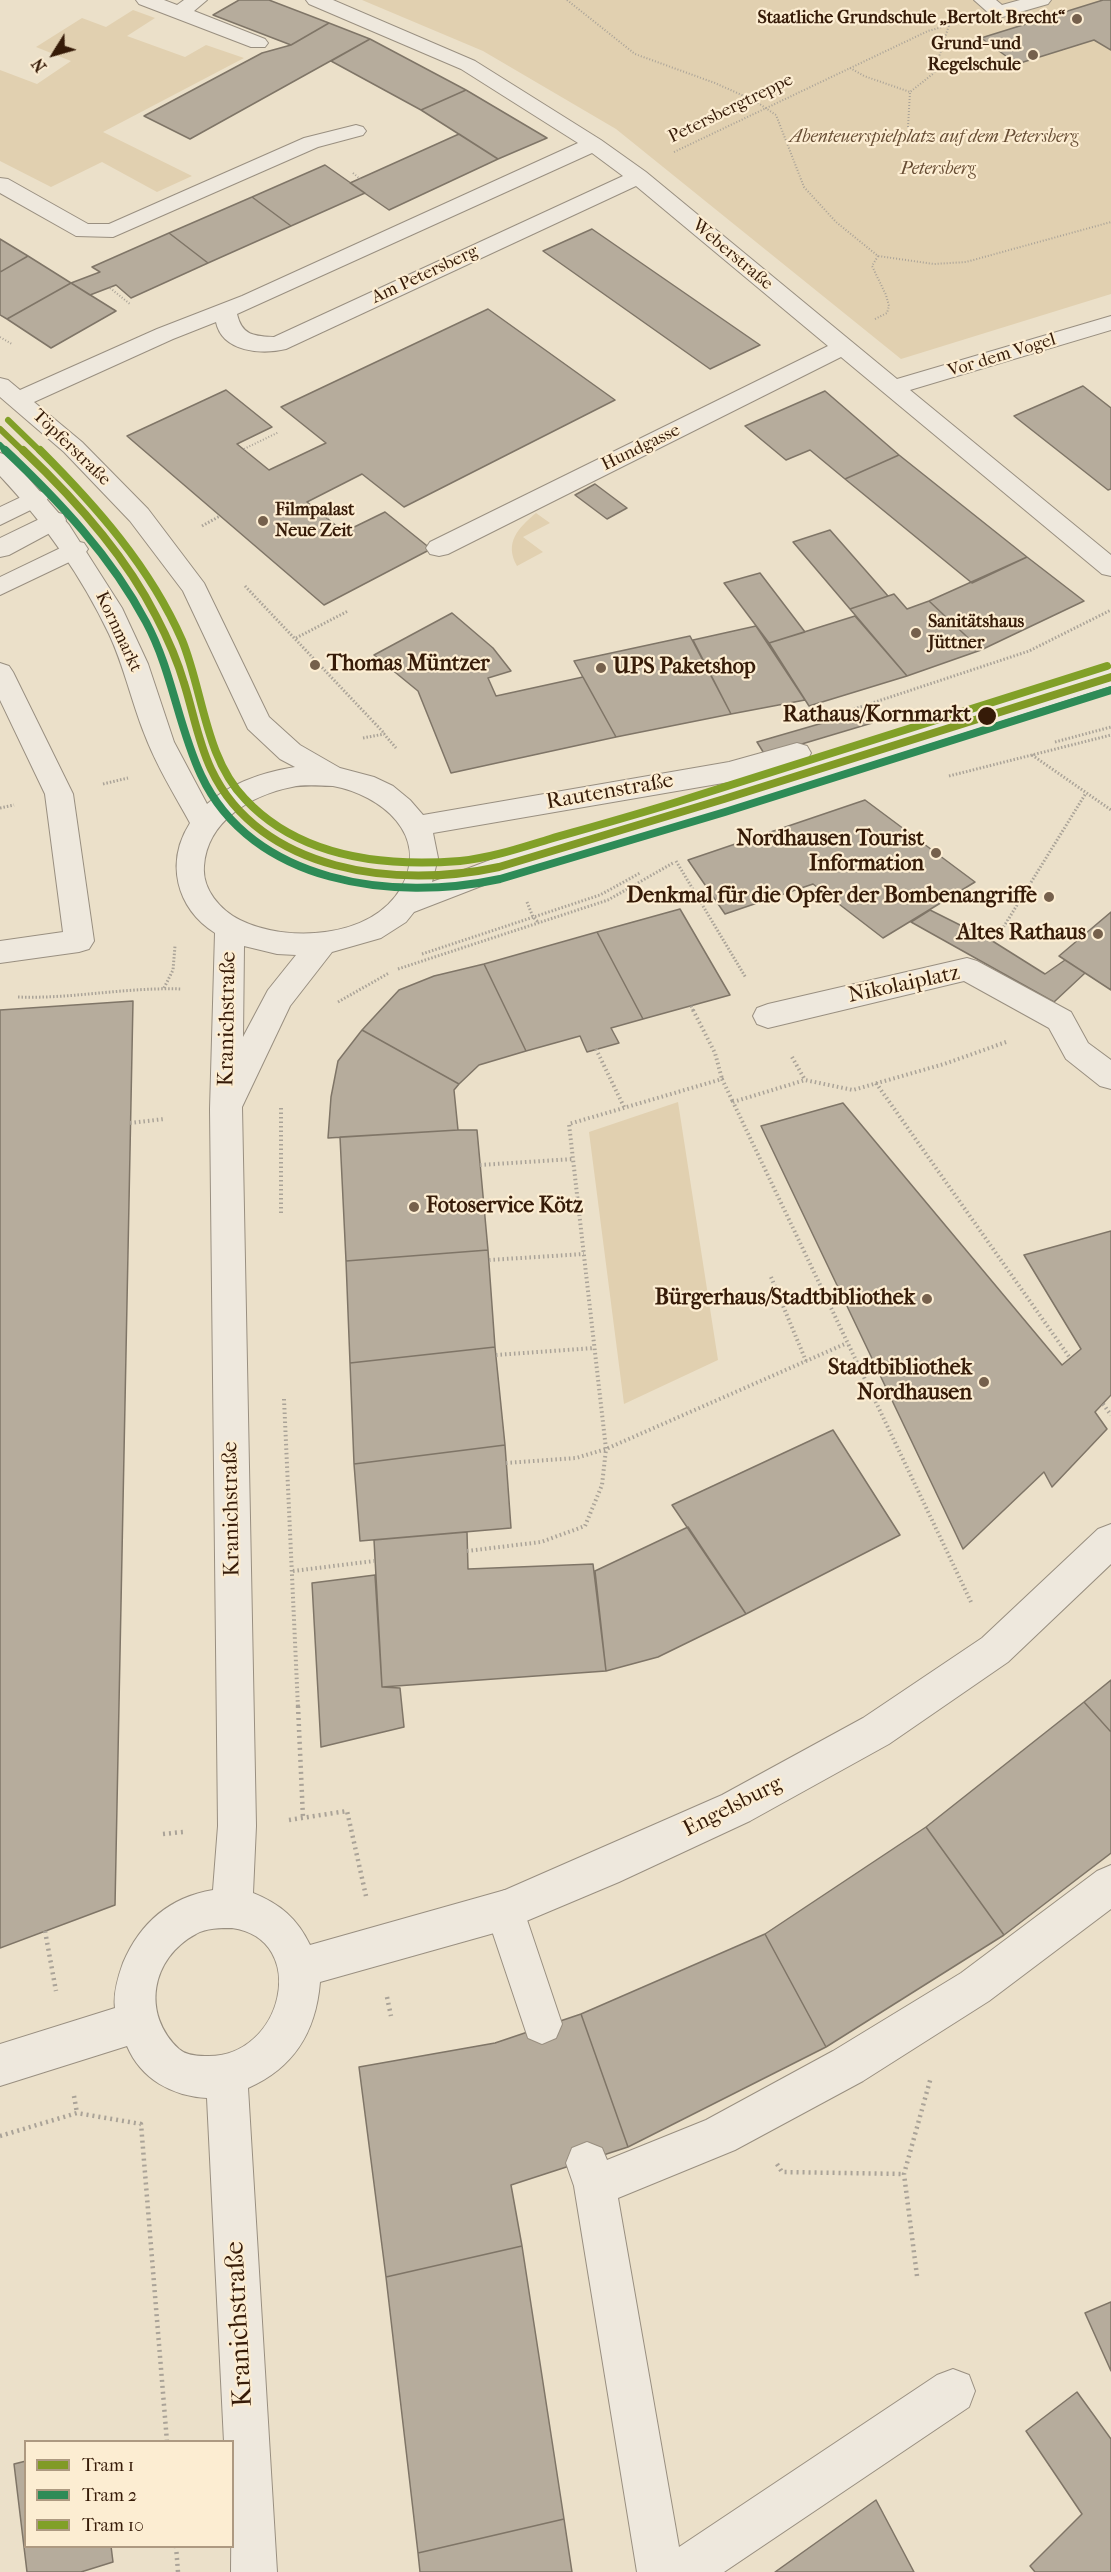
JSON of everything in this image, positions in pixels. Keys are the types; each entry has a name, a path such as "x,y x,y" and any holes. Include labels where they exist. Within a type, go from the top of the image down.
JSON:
{"street":[{"path":"146,0 258,43"},
{"path":"179,12 197,0"},
{"name":"Weberstraße","path":"316,0 468,65 594,144 638,177 1111,568"},
{"path":"991,6 1041,0"},
{"path":"0,184 84,231 113,230 284,153 311,142 356,131"},
{"path":"20,399 165,334 225,311 594,144"},
{"name":"Am Petersberg","path":"225,311 229,329 246,343 278,344 638,177"},
{"name":"Vor dem Vogel","path":"892,388 1111,323"},
{"name":"Hundgasse","path":"439,548 843,347"},
{"name":"Töpferstraße","path":"0,385 20,399 73,447 139,515 195,589 258,722 291,752 333,776"},
{"name":"Kornmarkt","path":"0,461 54,520 75,549 97,587 135,664 156,729 174,769 204,823"},
{"path":"0,517 36,498"},
{"path":"0,549 54,520"},
{"path":"0,587 34,567 75,549"},
{"name":"Rautenstraße","path":"417,826 729,772 1111,657"},
{"path":"0,672 59,794 79,941 0,952"},
{"name":"Rautenstraße","path":"403,905 511,863 652,822 1111,677"},
{"path":"333,776 371,786 399,803 417,826 425,852 422,874 415,891 403,905 370,930 321,945 275,944 251,938 230,929 211,915 195,893 189,869 192,847 204,823 230,800 253,788 295,777 333,776"},
{"name":"Kranichstraße","path":"230,929 226,1109 237,1826 232,1908"},
{"name":"Kranichstraße","path":"226,1109 255,1043 279,998 321,945"},
{"name":"Nikolaiplatz","path":"768,1016 967,969 1060,1020 1077,1051 1111,1077"},
{"name":"Engelsburg","path":"299,1968 505,1910 605,1868 736,1808 876,1731 994,1650 1068,1583 1111,1540"},
{"path":"660,2572 591,2174 720,2135 848,2066 975,1987 1111,1885"},
{"path":"232,1908 255,1913 275,1927 291,1945 299,1968 300,1994 294,2019 278,2045 255,2066 227,2077 197,2077 170,2068 149,2048 137,2022 135,1993 141,1964 158,1939 180,1921 207,1910 232,1908"},
{"path":"505,1910 542,2025"},
{"path":"0,2065 137,2022"},
{"name":"Kranichstraße","path":"227,2077 254,2572"},
{"path":"683,2572 953,2391"}],"path":[{"path":"567,0 635,54 715,83 776,114 804,187 836,222 878,256 934,264 966,262 1111,222"},
{"name":"Petersbergtreppe","path":"667,156 849,67 928,31 949,26 991,6"},
{"path":"908,127 910,92 934,73 949,26"},
{"path":"849,67 864,76 910,92"},
{"path":"843,347 867,332 877,317 887,313 889,300 872,266 878,256"},
{"path":"244,450 279,432"},
{"path":"327,518 342,510"},
{"path":"210,521 220,516"},
{"path":"296,638 348,611"},
{"path":"944,777 1111,735"},
{"path":"1032,755 1111,810"},
{"path":"100,784 129,778"},
{"path":"967,969 994,942 1086,793"},
{"path":"0,808 14,804"},
{"path":"672,856 715,924 768,1016"},
{"path":"279,998 323,1010 390,972 608,900 676,861 687,858"},
{"path":"10,996 30,998 164,988 229,993"},
{"path":"690,1006 715,1053 722,1079 994,1650"},
{"path":"733,1102 805,1080 853,1090 944,1064 1009,1041"},
{"path":"596,1049 624,1107"},
{"path":"467,1551 541,1542 585,1526 602,1485 606,1449 569,1124 722,1079"},
{"path":"876,1083 1070,1358"},
{"path":"281,1099 281,1218"},
{"path":"130,1123 164,1119"},
{"path":"480,1165 573,1159"},
{"path":"489,1260 584,1254"},
{"path":"771,1277 806,1361"},
{"path":"506,1463 576,1458 606,1449 847,1343"},
{"path":"496,1355 594,1348"},
{"path":"284,1396 303,1818"},
{"path":"1103,1404 1111,1415"},
{"path":"293,1570 374,1561"},
{"path":"45,1931 54,1983"},
{"path":"917,2276 904,2174 930,2082 948,2003"},
{"path":"0,2136 76,2113 141,2124 167,2440"},
{"path":"749,2120 782,2172 904,2174"},
{"path":"176,2548 178,2572"}],"green space":[{"name":"Petersberg","path":"362,0 1111,0 1111,294 901,359 616,129 483,51"},
{"path":"133,10 155,18 127,36 185,57 206,45 244,58 103,132 192,176 157,192 102,162 51,187 0,161 0,70 37,84 71,61 36,47 82,18 106,27"},
{"path":"536,513 550,523 523,537 543,552 517,566 512,550 515,536"},
{"path":"678,1102 718,1360 624,1404 589,1132"}],"building":[{"path":"239,0 269,0 329,23 291,45 213,15"},
{"name":"Staatliche Grundschule „Bertolt Brecht“","path":"1103,0 1111,0 1111,50 1094,40 1017,64 981,38"},
{"path":"329,23 370,39 190,139 144,116 262,53 291,45"},
{"path":"370,39 466,90 421,110 331,61"},
{"path":"466,90 547,138 498,159 421,110"},
{"path":"459,134 498,159 389,210 350,183"},
{"path":"325,165 365,193 291,226 252,197"},
{"path":"252,197 291,226 208,263 169,233"},
{"path":"592,229 760,345 710,369 543,251"},
{"path":"169,233 208,263 131,298 116,285 90,295 71,283 100,272 92,267"},
{"path":"0,239 28,256 0,272"},
{"path":"28,256 71,283 7,319 0,315 0,272"},
{"path":"71,283 116,311 51,348 7,319"},
{"name":"Filmpalast Neue Zeit","path":"488,309 615,400 404,507 362,474 307,502 344,532 385,512 431,549 324,605 127,436 226,390 272,427 237,444 269,470 326,443 281,407"},
{"path":"1083,386 1111,408 1111,489 1108,490 1014,416"},
{"path":"825,391 899,455 845,479 810,450 786,460 745,426"},
{"path":"899,455 1027,557 972,583 845,479"},
{"path":"595,484 627,508 607,519 575,495"},
{"path":"830,530 888,596 850,609 793,542"},
{"path":"1027,557 1084,601 981,650 929,601"},
{"path":"760,573 805,632 769,643 724,583"},
{"name":"Sanitätshaus Jüttner","path":"894,594 907,609 929,601 981,650 907,676 850,609"},
{"path":"452,613 493,648 511,671 488,678 496,696 583,677 616,737 451,773 418,691 374,655"},
{"path":"855,616 907,676 809,706 769,643"},
{"path":"756,626 805,700 731,714 693,640"},
{"path":"690,636 731,714 616,737 574,661"},
{"path":"864,711 872,723 765,755 757,742"},
{"path":"865,800 975,882 883,938 813,884 725,914 688,860"},
{"path":"680,909 730,995 643,1019 597,932"},
{"path":"930,910 994,942 1045,974 1065,960 1085,973 1054,1002 911,922"},
{"name":"Altes Rathaus","path":"1111,912 1111,990 1059,956"},
{"path":"597,932 643,1019 611,1028 619,1043 587,1052 580,1036 526,1051 484,964"},
{"path":"484,964 526,1051 479,1065 459,1084 362,1030 399,990 434,976"},
{"path":"133,1001 115,1905 0,1948 0,1010"},
{"path":"362,1030 459,1084 454,1090 458,1130 328,1138 331,1097 338,1061"},
{"name":"Bürgerhaus/Stadtbibliothek","path":"843,1103 1062,1365 1081,1349 1024,1255 1111,1231 1111,1395 1095,1412 1107,1429 1052,1487 1044,1472 963,1549 761,1126"},
{"name":"Fotoservice Kötz","path":"477,1130 488,1250 346,1261 340,1137"},
{"path":"488,1250 495,1347 350,1363 346,1261"},
{"path":"495,1347 505,1445 354,1464 350,1363"},
{"path":"833,1430 900,1535 746,1614 672,1505"},
{"path":"505,1445 511,1528 360,1541 354,1464"},
{"path":"688,1527 746,1614 658,1657 606,1671 595,1571"},
{"path":"467,1532 468,1569 593,1564 606,1671 382,1687 374,1540"},
{"path":"375,1575 382,1687 400,1688 404,1727 321,1747 312,1583"},
{"path":"1111,1680 1111,1732 1084,1702"},
{"path":"1084,1702 1111,1732 1111,1853 1004,1935 926,1827"},
{"path":"926,1827 1004,1935 826,2047 765,1934"},
{"path":"765,1934 826,2047 628,2147 581,2014"},
{"path":"581,2014 628,2147 511,2185 522,2246 386,2277 359,2067 495,2043"},
{"path":"522,2246 564,2519 418,2553 386,2277"},
{"path":"1111,2302 1111,2371 1085,2313"},
{"path":"1077,2392 1111,2439 1111,2572 1035,2572 1030,2566 1082,2514 1026,2431"},
{"path":"24,2462 24,2547 14,2464"},
{"path":"876,2500 914,2572 775,2572"},
{"path":"564,2519 572,2572 420,2572 418,2553"},
{"path":"24,2548 111,2548 113,2562 81,2572 27,2572"}],"tram line":[{"name":"10","path":"8,420 83,494 106,520 147,577 181,639 189,658 214,743 231,781 243,798 265,818 289,834 342,855 371,860 429,863 494,856 663,806 1107,666"},
{"name":"1","path":"0,429 74,502 137,583 170,644 203,748 221,787 233,804 256,826 281,844 309,857 339,866 400,875 463,873 499,867 1111,677"},
{"name":"2","path":"0,445 70,515 111,566 129,593 146,621 168,671 201,774 223,811 246,835 273,854 302,868 333,878 398,887 464,885 500,879 725,812 1111,690"}],"place":[{"name":"Staatliche Grundschule „Bertolt Brecht“","path":"1077,19"},
{"name":"Grund- und Regelschule","path":"1033,55"},
{"name":"Filmpalast Neue Zeit","path":"263,521"},
{"name":"Sanitätshaus Jüttner","path":"916,633"},
{"name":"Thomas Müntzer","path":"315,665"},
{"name":"UPS Paketshop","path":"601,668"},
{"name":"Rathaus/Kornmarkt","path":"987,716"},
{"name":"Nordhausen Tourist Information","path":"936,853"},
{"name":"Denkmal für die Opfer der Bombenangriffe","path":"1049,897"},
{"name":"Altes Rathaus","path":"1098,934"},
{"name":"Fotoservice Kötz","path":"414,1207"},
{"name":"Bürgerhaus/Stadtbibliothek","path":"927,1299"},
{"name":"Stadtbibliothek Nordhausen","path":"984,1382"}],"park label":[{"name":"Abenteuerspielplatz auf dem Petersberg","path":"934,138"}]}
